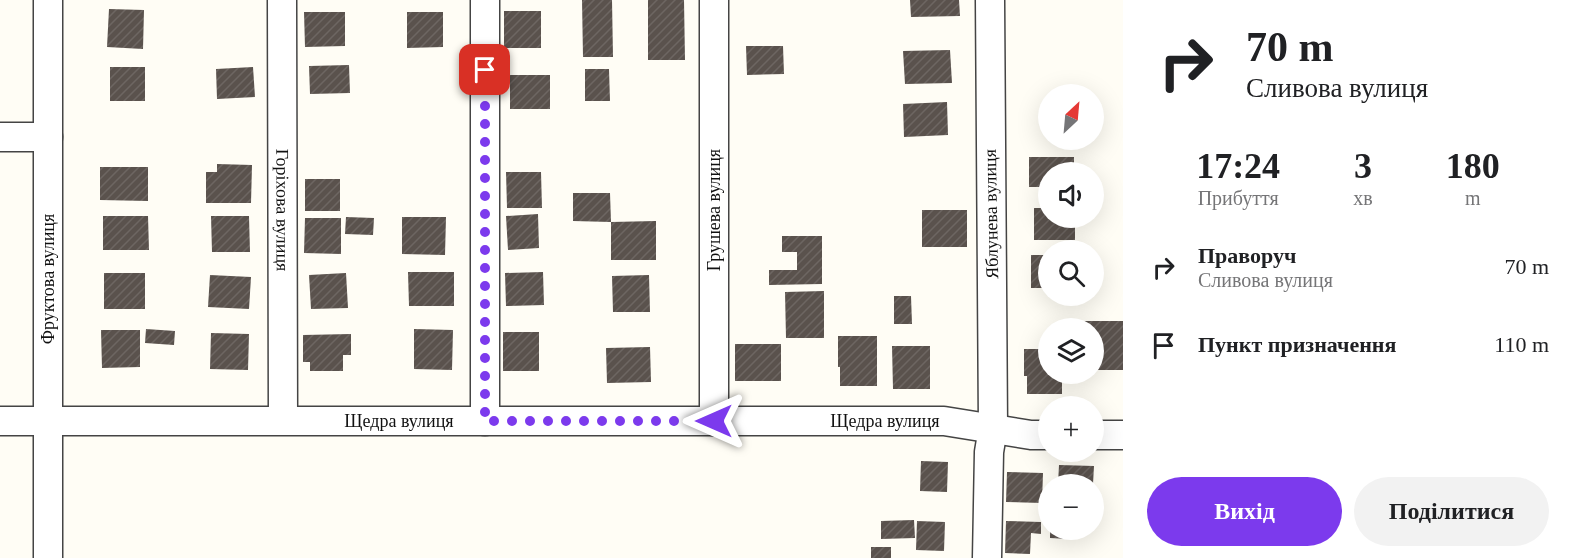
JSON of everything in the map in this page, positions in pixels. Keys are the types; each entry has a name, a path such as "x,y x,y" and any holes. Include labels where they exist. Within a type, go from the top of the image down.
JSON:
{"street":[{"name":"Фруктова вулиця","path":"48,0 48,558"},
{"name":"Горіхова вулиця","path":"282,0 283,420"},
{"path":"485,0 485,421"},
{"name":"Грушева вулиця","path":"714,0 714,421"},
{"name":"Яблунева вулиця","path":"987,558 990,452 993,428 990,0"},
{"path":"0,137 48,137"},
{"name":"Щедра вулиця","path":"0,421 944,421 1038,435"},
{"path":"1104,435 1123,435"}],"building":[{"path":"582,0 612,0 613,57 583,57"},
{"path":"648,0 684,0 685,60 648,60"},
{"path":"910,0 959,0 960,16 911,17"},
{"path":"109,9 144,10 143,49 107,47"},
{"path":"504,11 541,11 541,48 504,48"},
{"path":"304,12 345,12 345,46 305,47"},
{"path":"407,12 443,12 443,47 407,48"},
{"path":"746,46 783,46 784,74 747,75"},
{"path":"950,50 952,83 905,84 903,51"},
{"path":"349,65 350,93 310,94 309,66"},
{"path":"110,67 145,67 145,101 110,101"},
{"path":"253,67 255,97 217,99 216,69"},
{"path":"585,69 609,69 610,101 585,101"},
{"path":"510,75 550,75 550,109 510,109"},
{"path":"947,102 948,135 904,137 903,104"},
{"path":"1029,157 1074,157 1074,162 1038,162 1038,187 1029,187"},
{"path":"217,164 252,165 251,203 206,203 206,172 217,172"},
{"path":"100,167 148,167 148,201 100,200"},
{"path":"506,172 541,172 542,208 507,208"},
{"path":"305,179 340,179 340,211 305,211"},
{"path":"573,193 610,193 611,222 573,221"},
{"path":"1034,208 1038,208 1038,228 1075,228 1075,240 1034,240"},
{"path":"922,210 967,210 967,247 922,247"},
{"path":"538,214 539,248 508,250 506,216"},
{"path":"103,216 148,216 149,250 103,250"},
{"path":"211,216 249,216 250,252 212,252"},
{"path":"346,217 374,218 373,235 345,234"},
{"path":"402,217 446,217 445,255 402,254"},
{"path":"305,218 341,218 341,254 304,253"},
{"path":"656,221 656,260 611,260 611,222"},
{"path":"782,236 822,236 822,284 769,285 769,270 797,270 797,252 782,252"},
{"path":"1031,255 1038,255 1038,288 1031,288"},
{"path":"408,272 454,272 454,306 409,306"},
{"path":"543,272 544,305 506,306 505,273"},
{"path":"104,273 145,273 145,309 104,309"},
{"path":"346,273 348,308 311,309 309,275"},
{"path":"210,275 251,277 249,309 208,307"},
{"path":"649,275 650,312 613,312 612,276"},
{"path":"824,291 824,338 786,338 785,292"},
{"path":"894,296 911,296 912,324 894,324"},
{"path":"1104,321 1123,321 1123,370 1104,370"},
{"path":"146,329 175,331 174,345 145,343"},
{"path":"414,329 453,330 452,370 414,369"},
{"path":"101,330 140,330 140,367 102,368"},
{"path":"503,332 539,332 539,371 503,371"},
{"path":"211,333 249,334 248,370 210,369"},
{"path":"351,334 351,355 343,355 343,371 310,371 310,362 303,362 303,335"},
{"path":"838,336 877,336 877,386 840,386"},
{"path":"735,344 781,344 781,381 735,381"},
{"path":"892,346 930,346 930,389 893,389"},
{"path":"650,347 651,382 607,383 606,348"},
{"path":"1024,349 1038,349 1038,384 1062,384 1062,394 1027,394 1027,376 1024,376"},
{"path":"921,461 948,462 947,492 920,491"},
{"path":"1059,465 1094,466 1094,474 1059,474"},
{"path":"1007,472 1043,473 1038,474 1038,503 1006,502"},
{"path":"914,520 915,538 881,539 881,521"},
{"path":"917,521 945,522 944,551 916,550"},
{"path":"1006,521 1038,522 1038,534 1031,533 1030,554 1005,553"},
{"path":"871,547 891,547 891,558 871,558"}],"route":[{"path":"485,70 485,421 714,421"}]}
